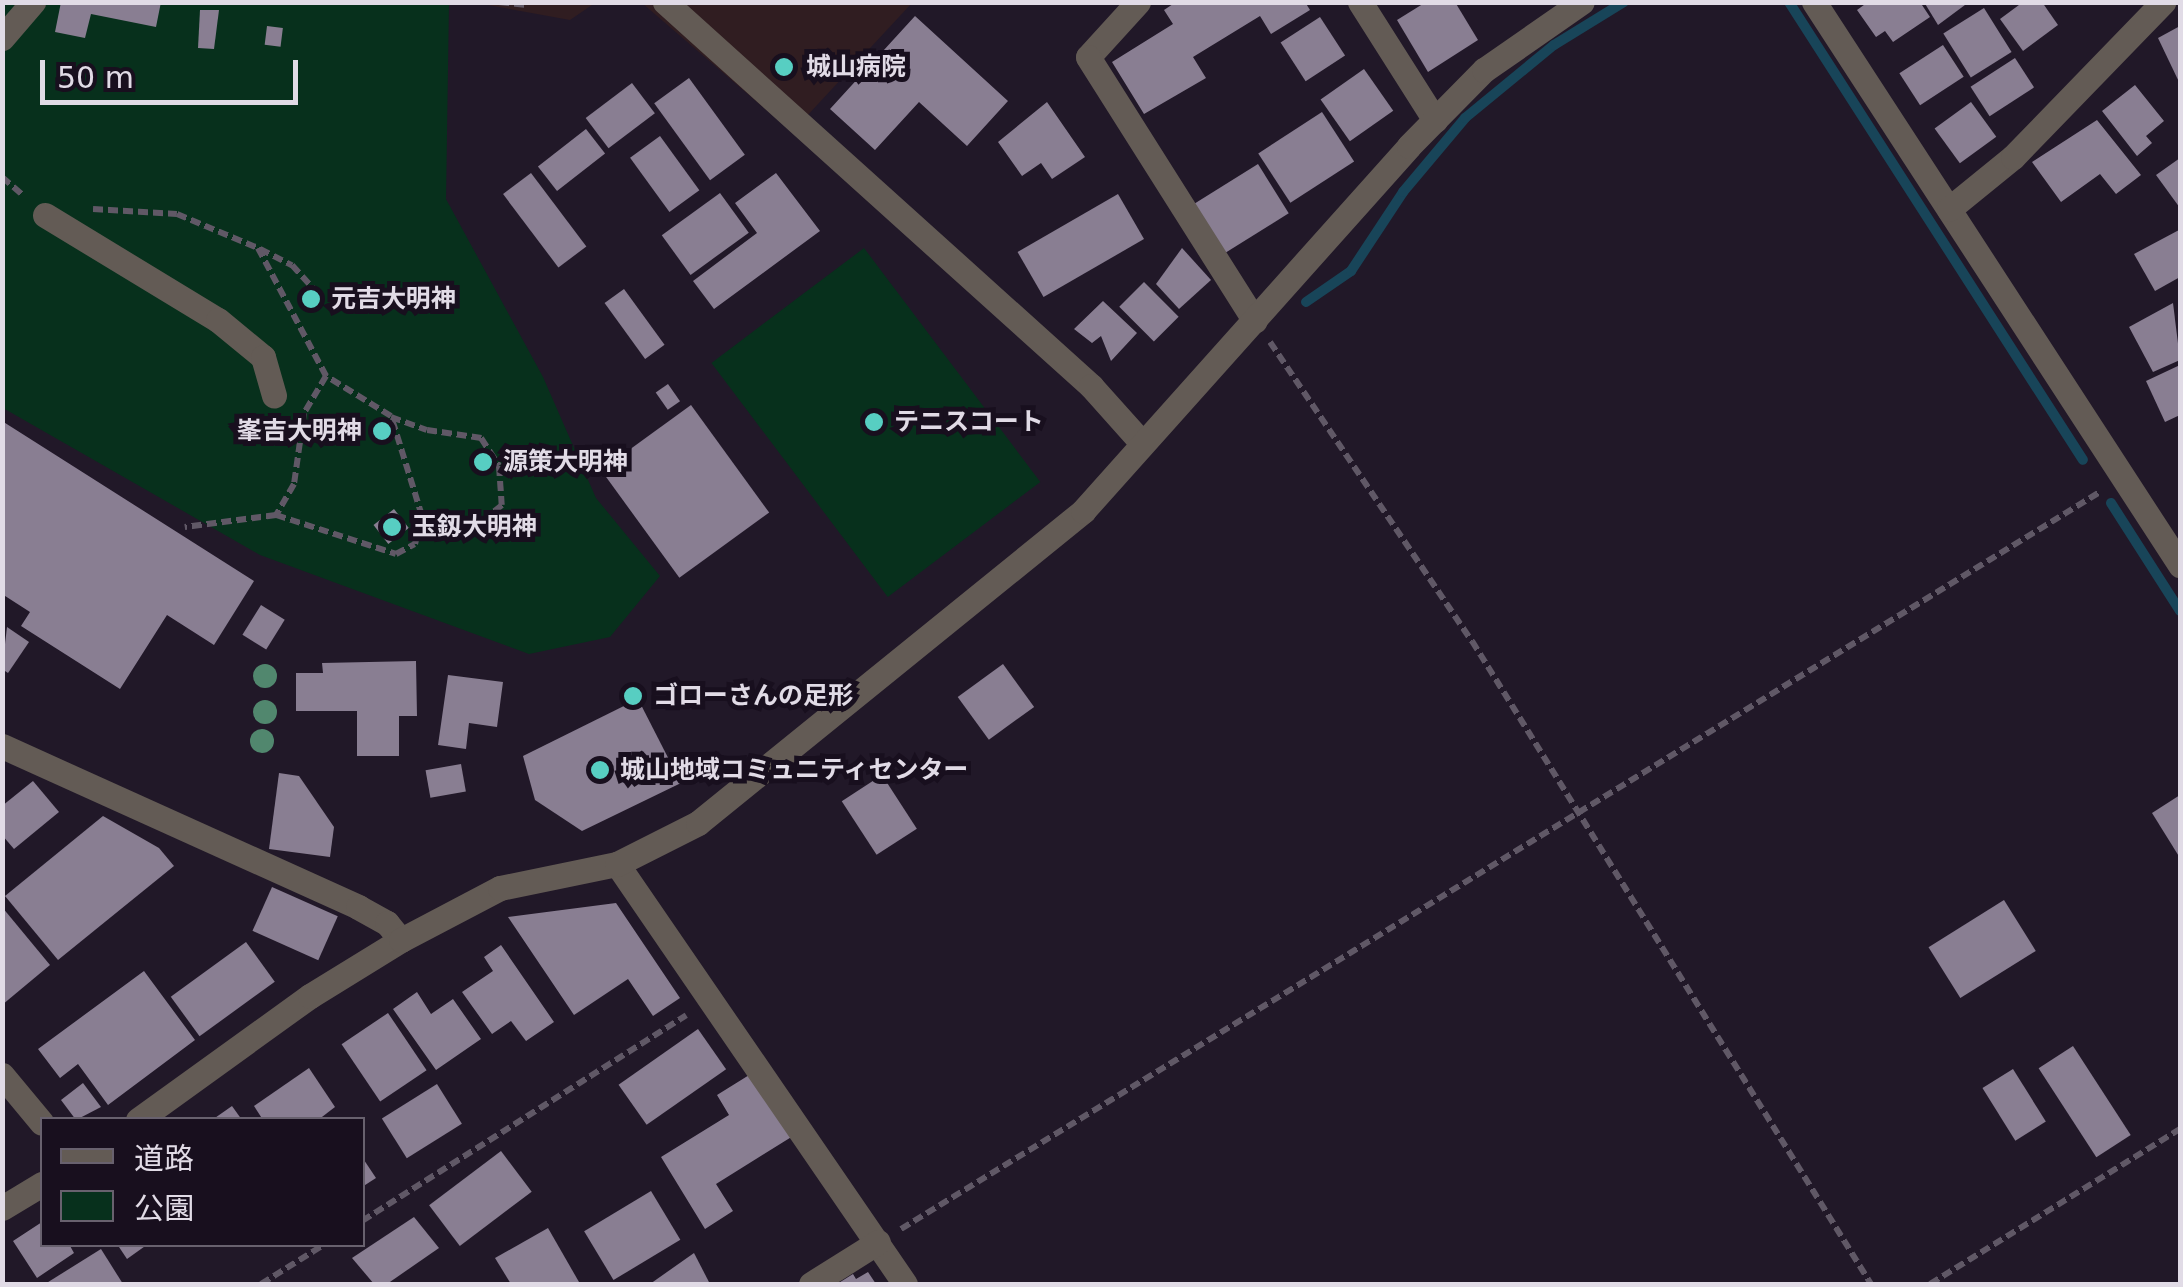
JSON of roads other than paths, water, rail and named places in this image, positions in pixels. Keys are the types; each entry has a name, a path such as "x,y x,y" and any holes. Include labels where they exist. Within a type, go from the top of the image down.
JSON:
{"street":[{"path":"2,38 33,2"},
{"path":"665,2 1091,386 1142,442"},
{"path":"1138,2 1088,57 1256,320"},
{"path":"1360,2 1435,120"},
{"path":"142,1117 310,996 401,940 500,888 618,864 698,824 1083,511 1484,70 1582,2"},
{"path":"1814,2 2180,564"},
{"path":"1949,210 2014,157 2163,2"},
{"path":"45,216 218,320 264,357 274,395"},
{"path":"2,746 358,907 387,923 401,940"},
{"path":"618,864 904,1284"},
{"path":"2,1075 40,1121"},
{"path":"2,1208 40,1185"},
{"path":"811,1284 878,1242"}],"waterway":[{"path":"1306,302 1351,271 1403,192 1465,118 1554,45 1624,2"},
{"path":"1789,2 2083,460"},
{"path":"2111,503 2180,611"}],"place":[{"name":"城山病院","path":"784,67"},
{"name":"元吉大明神","path":"311,299"},
{"name":"テニスコート","path":"874,422"},
{"name":"峯吉大明神","path":"382,431"},
{"name":"源策大明神","path":"483,462"},
{"name":"玉釼大明神","path":"392,527"},
{"name":"ゴローさんの足形","path":"633,696"},
{"name":"城山地域コミュニティセンター","path":"600,770"}]}
